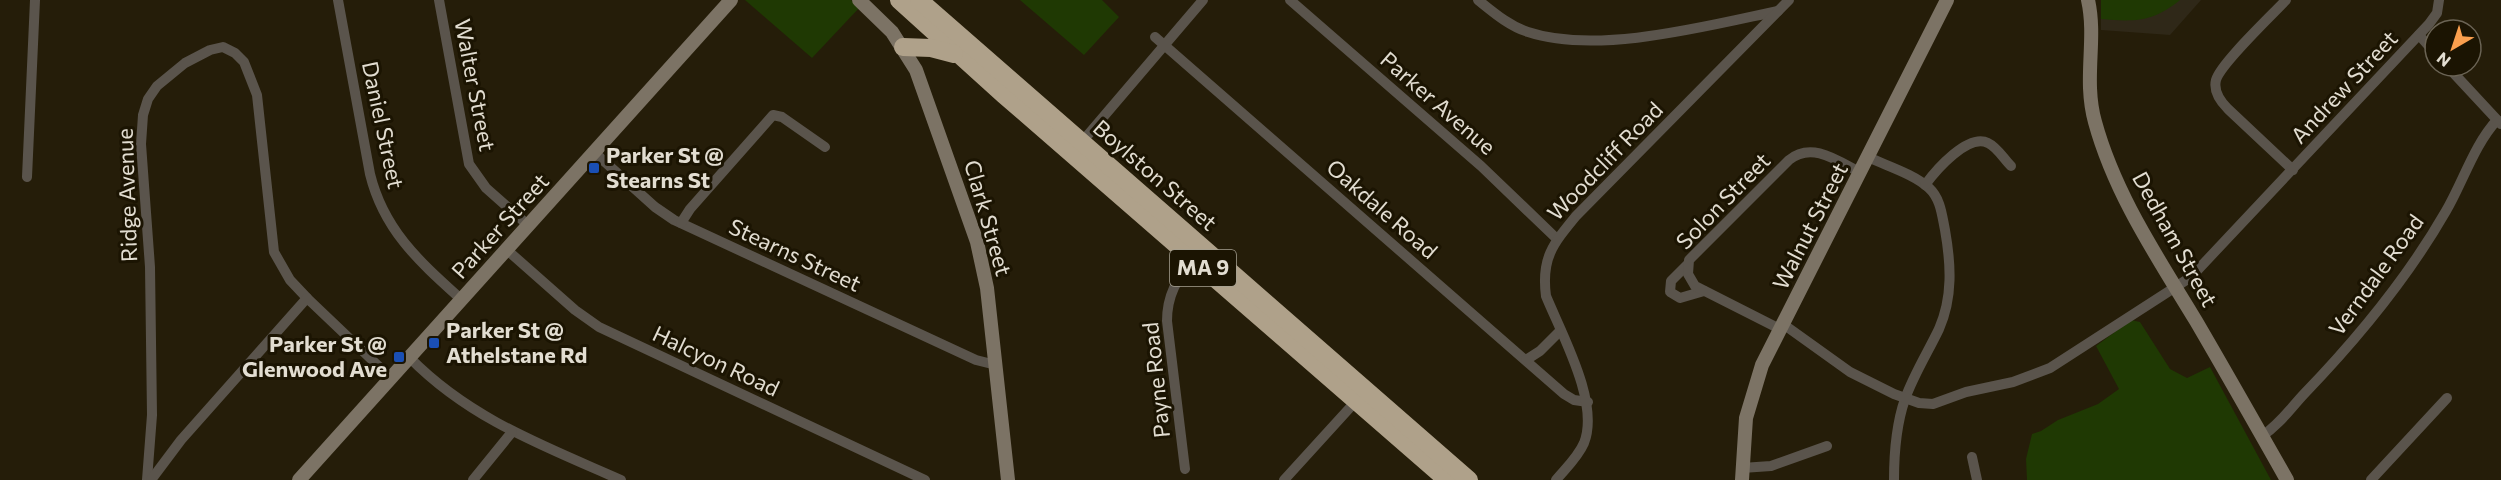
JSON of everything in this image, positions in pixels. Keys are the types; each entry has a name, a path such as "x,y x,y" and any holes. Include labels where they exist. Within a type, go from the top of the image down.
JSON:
{"highway":[{"name":"Boylston Street","path":"899,0 959,55 1447,480"},
{"name":"Boylston Street","path":"919,0 1469,480"},
{"path":"936,0 985,59"},
{"path":"903,47 931,48 959,55"}],"main road":[{"name":"Parker Street","path":"299,480 731,0"},
{"path":"859,0 885,24 903,47"},
{"name":"Walnut Street","path":"1742,474 1746,418 1762,365 1947,0"},
{"name":"Dedham Street","path":"2088,0 2091,13 2088,82 2096,125 2133,215 2287,480"},
{"name":"Clark Street","path":"903,47 924,89 977,242 985,276 1008,480"}],"street":[{"path":"27,177 35,0"},
{"name":"Daniel Street","path":"338,0 370,174 376,194 389,222 405,245 462,300"},
{"name":"Walter Street","path":"439,0 470,164 486,188 529,226"},
{"path":"1081,143 1203,0"},
{"name":"Parker Avenue","path":"1290,0 1481,166 1557,239"},
{"path":"1478,0 1504,21 1526,32 1550,38 1588,40 1672,33 1778,11"},
{"name":"Woodcliff Road","path":"1556,480 1579,452 1589,425 1588,402 1546,296 1545,264 1557,239 1576,216 1789,0"},
{"name":"Andrew Street","path":"2286,0 2221,70 2216,87 2220,99 2228,109 2293,170"},
{"name":"Andrew Street","path":"1905,399 1919,404 1933,404 1966,392 2038,373 2062,361 2176,288 2197,272 2419,35 2434,18 2439,0"},
{"path":"2419,35 2423,40"},
{"name":"Oakdale Road","path":"1155,37 1569,397 1579,402 1588,402"},
{"name":"Ridge Avenue","path":"149,480 152,415 150,267 141,144 143,115 148,99 157,86 185,63 210,50 223,47 236,53 244,62 252,78 257,95 274,252 290,280 307,298"},
{"path":"2458,78 2499,122"},
{"path":"681,223 690,209 773,115 786,119 825,147"},
{"name":"Verndale Road","path":"2262,436 2278,423 2341,356 2391,296 2445,214 2486,134 2499,122"},
{"path":"1925,185 1966,145 1974,141 1988,143 2011,166"},
{"name":"Solon Street","path":"1861,172 1820,153 1800,152 1789,160 1708,240 1692,256 1687,265 1692,282 1704,291 1782,327 1840,366 1905,399"},
{"name":"Stearns Street","path":"595,153 655,207 681,223 976,360 996,365"},
{"path":"1868,157 1925,185 1935,195 1942,213 1950,263 1950,288 1943,318 1905,399 1897,436 1894,480"},
{"name":"Halcyon Road","path":"507,250 575,310 599,327 925,480"},
{"name":"Payne Road","path":"1185,469 1167,306 1174,285 1193,259"},
{"path":"1687,265 1671,281 1670,292 1680,298 1704,291"},
{"path":"149,480 181,440 307,298 391,378"},
{"path":"1526,360 1540,351 1560,331"},
{"path":"410,358 457,400 512,432 621,480"},
{"path":"2371,480 2447,398"},
{"path":"1284,480 1356,401"},
{"path":"473,480 512,432"},
{"path":"1742,474 1827,446"},
{"path":"1972,457 1977,480"}],"shaded area":[{"path":"2101,0 2201,0 2170,35 2101,30"}],"green space":[{"path":"745,0 851,0 860,7 812,58"},
{"path":"1020,0 1102,0 1119,17 1084,55"},
{"path":"2101,0 2180,0 2161,13 2143,19 2124,20 2101,19"},
{"path":"2131,320 2140,322 2170,369 2187,378 2210,367 2271,480 2027,480 2026,459 2032,434 2058,420 2098,404 2119,389 2096,346"}],"place":[{"name":"Parker St @ Stearns St","path":"594,168"},
{"name":"Parker St @ Athelstane Rd","path":"434,343"},
{"name":"Parker St @ Glenwood Ave","path":"399,357"}]}
